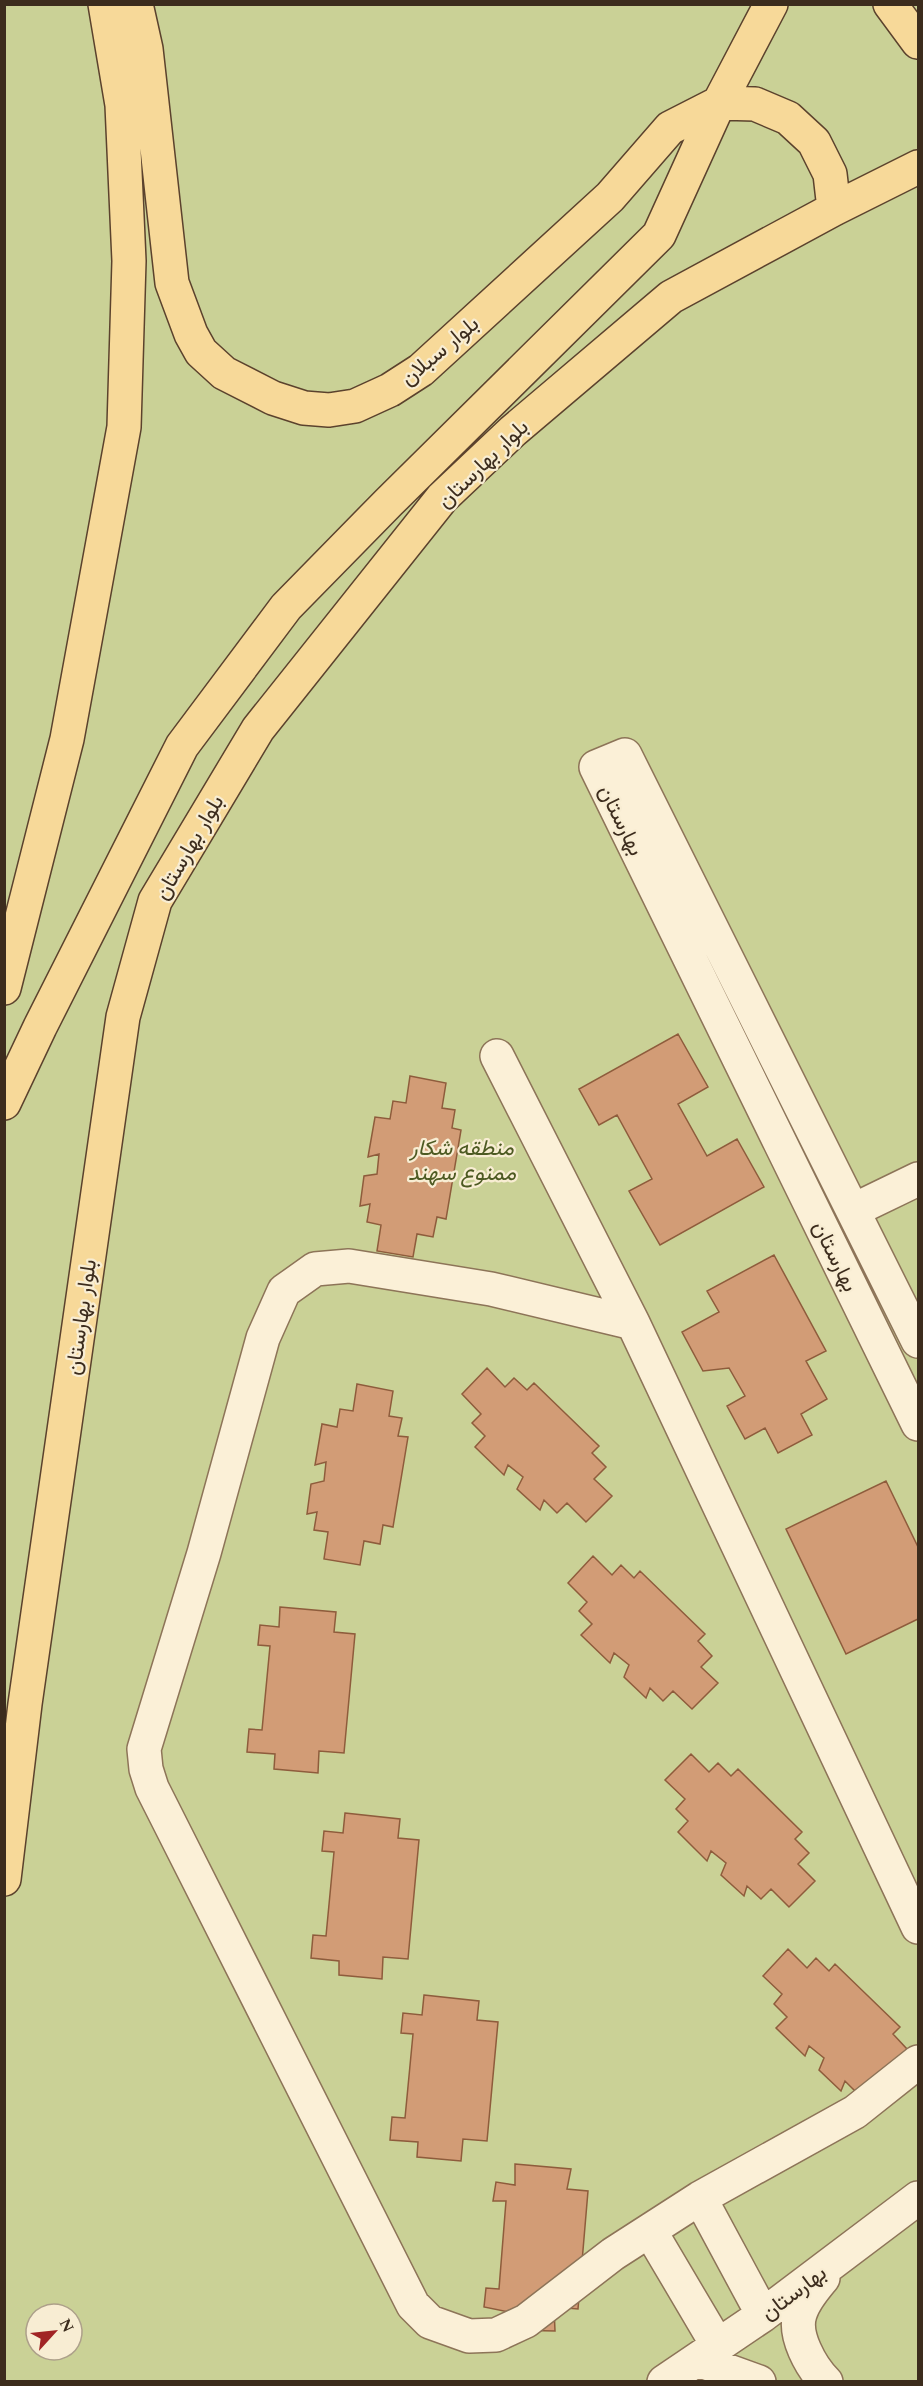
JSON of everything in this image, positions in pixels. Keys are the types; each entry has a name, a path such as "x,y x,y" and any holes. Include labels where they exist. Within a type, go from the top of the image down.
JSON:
{"main road":[{"path":"4,988 67,739 124,427 129,261 122,105 105,4"},
{"name":"بلوار سبلان","path":"136,4 146,49 172,283 191,334 201,352 224,373 273,398 304,408 329,410 355,406 390,390 421,370 610,196 670,128 719,103"},
{"name":"بلوار بهارستان","path":"4,1103 182,747 286,607 659,235 719,103 771,4"},
{"path":"890,4 918,42"},
{"path":"719,103 755,104 788,117 814,142 830,174 834,209"},
{"name":"بلوار بهارستان","path":"4,1879 25,1704 123,1017 154,901 258,729 442,498 513,431 671,297 834,209 918,167"}],"street":[{"name":"بهارستان","path":"918,1341 625,755 596,767 918,1425"},
{"path":"497,1056 633,1323 918,1927"},
{"path":"854,1210 918,1179"},
{"path":"633,1323 491,1289 349,1266 315,1269 284,1291 263,1338 204,1553 144,1749 146,1769 152,1788 413,2305 430,2322 469,2336 496,2335 526,2321 613,2254 700,2198 855,2112 918,2062"},
{"path":"700,2198 763,2315"},
{"name":"بهارستان","path":"670,2380 763,2315 918,2198"},
{"path":"650,2230 708,2353 759,2382"},
{"path":"826,2382 810,2363 801,2338 799,2316 808,2297 841,2255"}],"green space":[{"name":"منطقه شکار ممنوع سهند","path":"5,5 918,5 918,2381 5,2382"}],"building":[{"path":"678,1034 708,1087 678,1104 707,1156 737,1139 764,1187 660,1245 629,1191 652,1179 617,1115 599,1125 579,1089"},
{"path":"410,1076 446,1083 442,1108 455,1110 452,1128 461,1130 446,1219 437,1217 433,1237 417,1234 413,1257 377,1251 381,1225 367,1222 370,1204 360,1206 364,1176 377,1174 379,1154 368,1157 375,1117 390,1119 393,1101 406,1103"},
{"path":"774,1255 826,1351 806,1361 827,1399 801,1414 812,1435 778,1453 765,1428 745,1439 727,1406 745,1396 729,1368 703,1371 682,1332 719,1312 707,1291"},
{"path":"487,1368 505,1387 514,1378 527,1390 534,1383 599,1446 592,1453 606,1467 594,1479 612,1496 586,1522 567,1503 557,1513 544,1500 540,1510 517,1489 523,1477 508,1465 504,1475 475,1447 485,1436 472,1423 481,1414 462,1394"},
{"path":"357,1384 393,1391 389,1416 402,1418 398,1436 408,1437 393,1527 383,1525 380,1544 364,1541 360,1565 324,1559 328,1532 314,1530 317,1512 307,1514 311,1484 324,1481 326,1462 315,1465 322,1424 337,1427 340,1409 353,1411"},
{"path":"886,1481 918,1547 918,1619 846,1654 786,1529"},
{"path":"593,1556 612,1575 621,1565 634,1578 640,1571 705,1634 698,1641 712,1656 701,1667 718,1683 692,1709 673,1691 663,1701 650,1688 646,1698 624,1677 629,1665 614,1653 610,1663 581,1635 592,1624 579,1611 587,1602 568,1583"},
{"path":"280,1607 336,1612 334,1632 355,1634 344,1753 319,1751 318,1773 274,1769 275,1754 247,1752 249,1729 262,1730 270,1646 258,1645 260,1625 279,1627"},
{"path":"691,1754 709,1772 718,1763 731,1776 738,1769 802,1832 795,1839 809,1853 798,1864 815,1881 789,1907 771,1889 761,1899 747,1886 744,1896 721,1875 726,1863 711,1851 707,1861 678,1832 688,1821 676,1809 685,1799 665,1780"},
{"path":"345,1813 400,1819 398,1838 419,1840 408,1959 383,1957 382,1979 339,1975 339,1961 311,1958 313,1935 326,1936 334,1852 322,1851 324,1831 343,1833"},
{"path":"788,1949 807,1968 816,1958 829,1971 835,1964 900,2027 893,2034 907,2049 858,2094 845,2081 841,2091 819,2070 824,2058 809,2046 805,2056 776,2028 787,2017 774,2004 782,1994 763,1976"},
{"path":"424,1995 479,2001 477,2020 498,2022 487,2141 463,2139 461,2161 417,2157 418,2142 390,2140 392,2117 405,2118 413,2034 401,2033 403,2013 422,2015"},
{"path":"515,2164 571,2169 567,2189 588,2191 578,2309 554,2307 555,2331 503,2330 509,2312 484,2307 486,2288 499,2289 506,2201 493,2201 496,2182 515,2185"}]}
